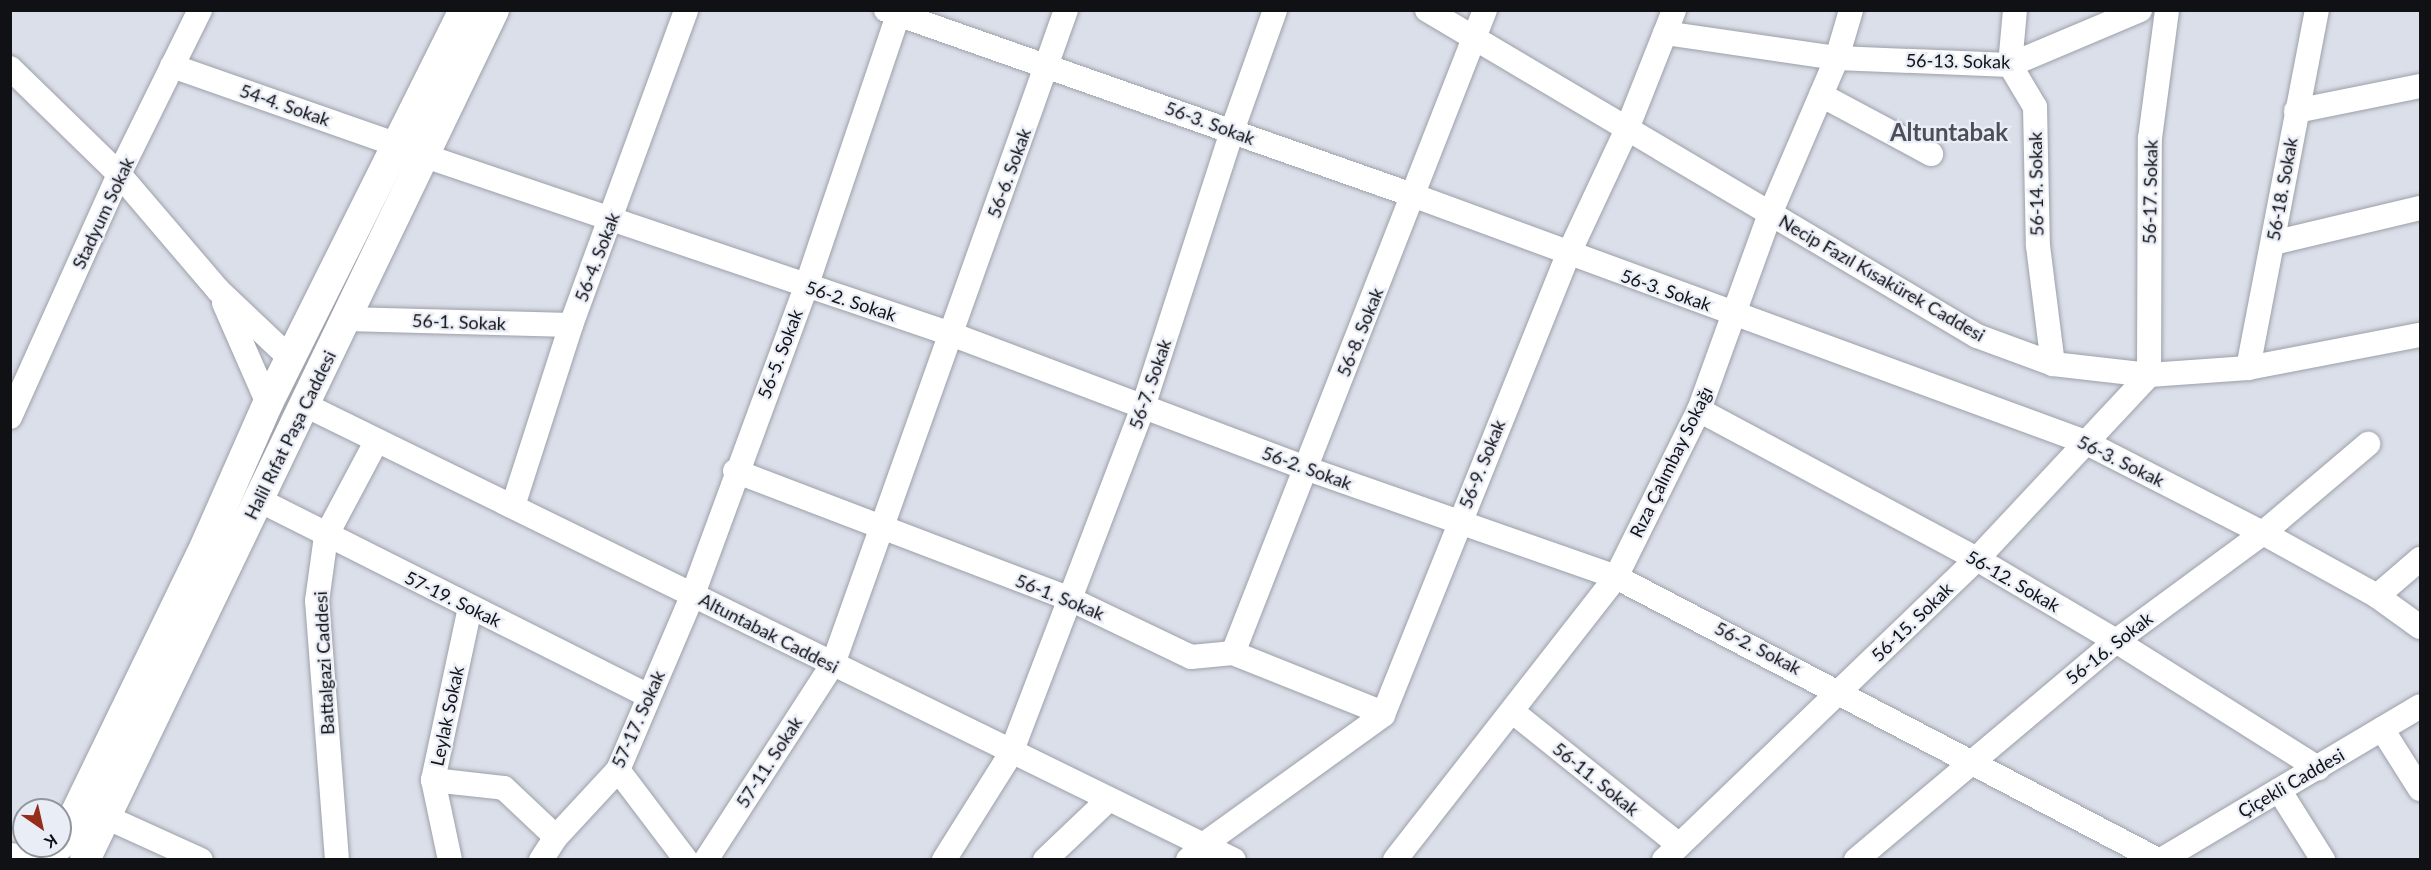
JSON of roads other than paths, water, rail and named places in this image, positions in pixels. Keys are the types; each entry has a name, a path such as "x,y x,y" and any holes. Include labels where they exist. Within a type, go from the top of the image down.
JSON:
{"main road":[{"name":"Halil Rıfat Paşa Caddesi","path":"86,860 346,319 464,10"},
{"name":"Halil Rıfat Paşa Caddesi","path":"72,821 201,555 268,403 410,150 494,10"}],"street":[{"name":"Stadyum Sokak","path":"10,417 119,174 200,10"},
{"name":"56-4. Sokak","path":"513,506 571,325 613,218 686,10"},
{"name":"56-6. Sokak","path":"880,528 1066,10"},
{"name":"56-7. Sokak","path":"954,855 1011,753 1143,407 1232,131 1275,10"},
{"name":"Necip Fazıl Kısakürek Caddesi","path":"1427,10 1977,336 2053,364 2149,375 2248,368 2421,334"},
{"name":"56-8. Sokak","path":"1233,653 1415,196 1485,10"},
{"name":"56-9. Sokak","path":"1383,713 1459,520 1568,255 1627,129 1674,10"},
{"name":"Rıza Çalımbay Sokağı","path":"1395,860 1513,712 1616,577 1699,410 1736,314 1770,214 1837,58 1851,10"},
{"path":"2010,65 2015,10"},
{"name":"56-13. Sokak","path":"1665,33 1837,58 2010,65 2140,10"},
{"name":"56-17. Sokak","path":"2149,375 2150,138 2167,10"},
{"name":"56-18. Sokak","path":"2248,368 2317,10"},
{"name":"56-3. Sokak","path":"895,12 1415,196 1568,255 2085,442 2263,533 2377,596 2421,627"},
{"name":"56-5. Sokak","path":"693,594 735,471 806,286 895,12"},
{"name":"56-14. Sokak","path":"2010,65 2035,107 2038,246 2053,364"},
{"name":"54-4. Sokak","path":"172,66 410,150"},
{"path":"10,68 119,174 218,290 291,359"},
{"path":"2296,111 2421,86"},
{"path":"1821,95 1931,154"},
{"name":"56-2. Sokak","path":"410,150 951,334 1305,468 1459,520 1616,577 1841,691 1971,763 2169,857"},
{"path":"2272,243 2421,208"},
{"path":"218,290 268,403"},
{"name":"56-1. Sokak","path":"346,319 571,325"},
{"name":"56-15. Sokak","path":"1671,852 1977,559 2149,375"},
{"name":"Altuntabak Caddesi","path":"305,405 376,442 693,594 1108,800 1196,852 1234,860"},
{"name":"56-12. Sokak","path":"1699,410 1977,559 2116,641 2318,768"},
{"name":"Battalgazi Caddesi","path":"338,860 317,601 326,536 376,442"},
{"name":"56-16. Sokak","path":"1856,860 2116,641 2263,533 2368,444"},
{"name":"56-1. Sokak","path":"735,471 1070,599 1191,657 1233,653 1383,713"},
{"name":"57-19. Sokak","path":"259,500 326,536 649,696"},
{"name":"57-11. Sokak","path":"706,860 832,664 880,528"},
{"path":"2377,596 2421,559"},
{"name":"57-17. Sokak","path":"541,860 556,837 618,770 693,594"},
{"name":"Leylak Sokak","path":"450,860 433,780 470,608"},
{"name":"Çiçekli Caddesi","path":"2169,857 2421,706"},
{"name":"56-11. Sokak","path":"1513,712 1671,852"},
{"path":"1196,852 1383,713"},
{"path":"2382,729 2421,789"},
{"path":"618,770 686,860"},
{"path":"433,780 504,789 556,837"},
{"path":"2279,790 2323,860"},
{"path":"1045,860 1108,800"},
{"path":"106,818 201,860"},
{"path":"10,855 47,860"}],"district":[{"name":"Altuntabak","path":"1949,132"}]}
